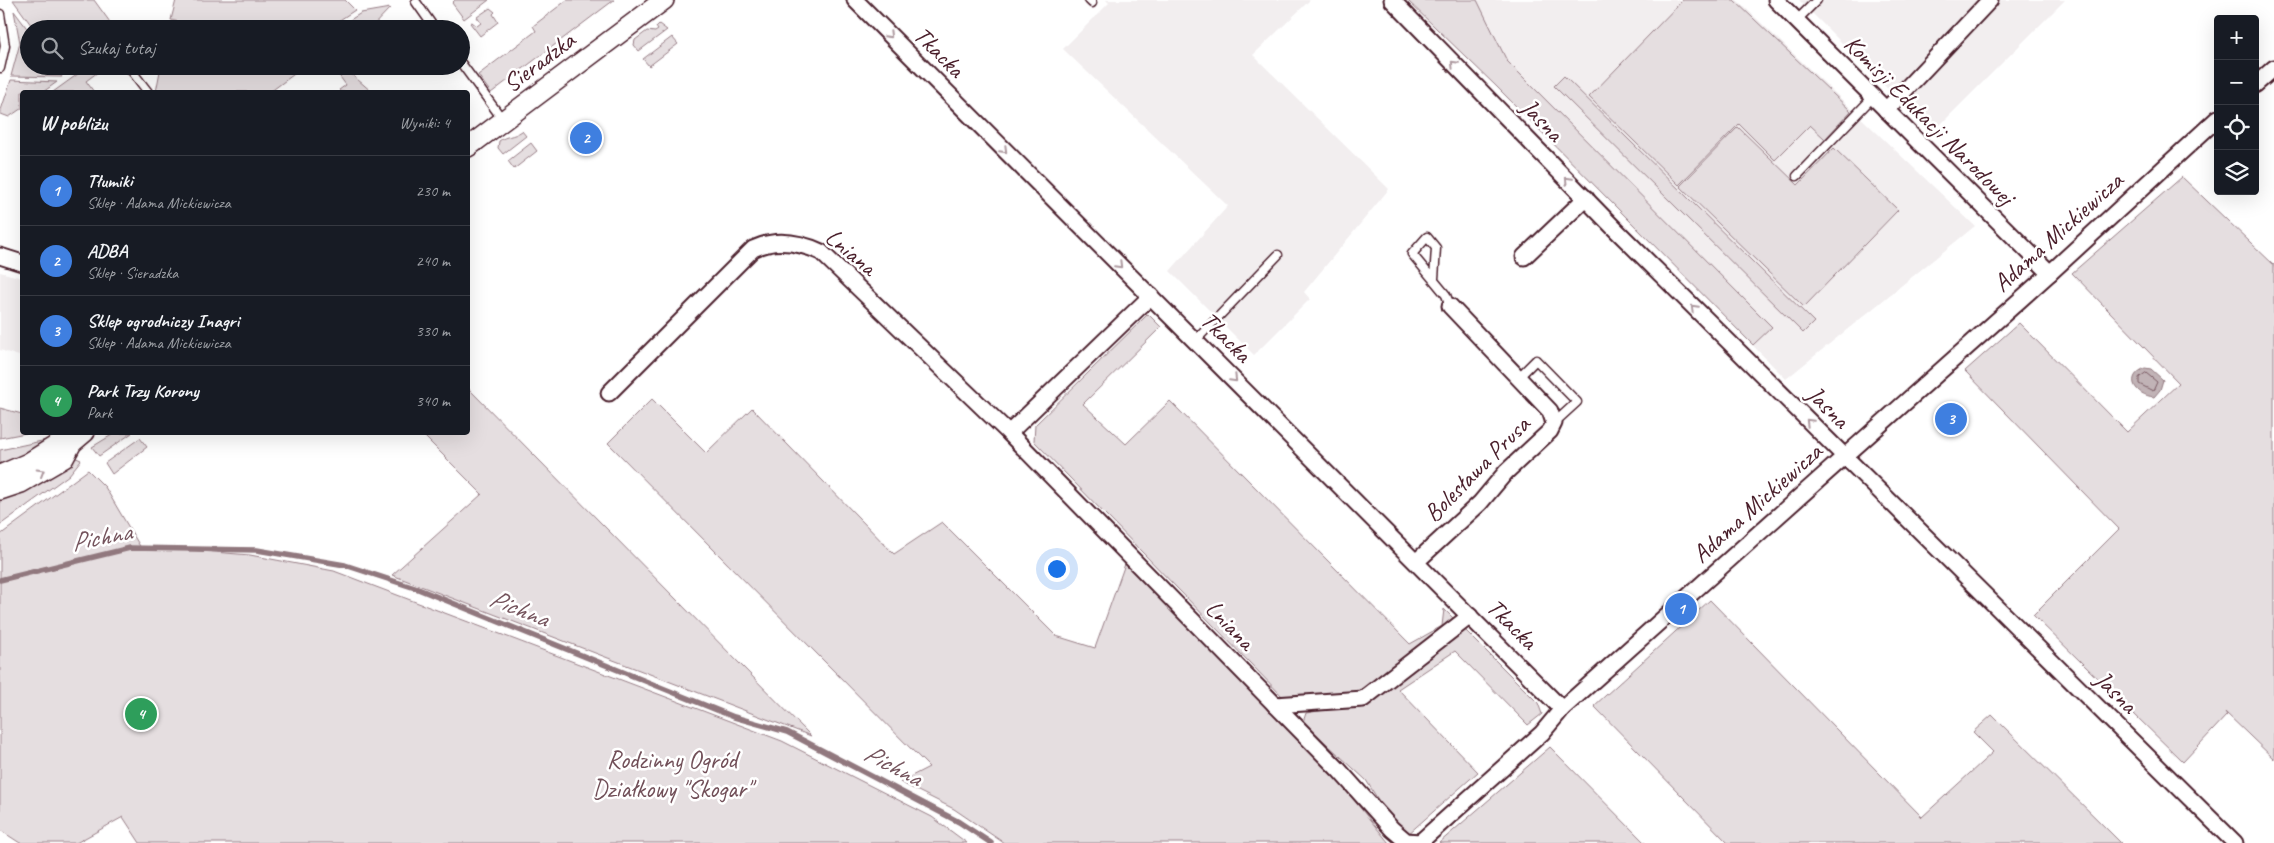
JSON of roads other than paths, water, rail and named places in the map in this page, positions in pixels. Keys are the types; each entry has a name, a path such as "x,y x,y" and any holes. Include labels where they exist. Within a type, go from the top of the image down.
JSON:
{"street":[{"name":"Sieradzka","path":"470,145 664,0"},
{"name":"Tkacka","path":"855,0 1562,709"},
{"name":"Jasna","path":"1392,0 1844,457 2235,843"},
{"name":"Komisji Edukacji Narodowej","path":"1776,0 2050,273"},
{"path":"1886,110 1990,0"},
{"path":"2259,81 2274,68"},
{"name":"Adama Mickiewicza","path":"1420,843 1542,732 1562,709 2050,273 2214,122"},
{"path":"1524,257 1586,198"},
{"name":"Lniana","path":"609,393 753,250 763,244 797,243 821,252 1009,433 1339,770 1392,829 1406,840 1420,843"},
{"path":"0,256 20,262"},
{"path":"1009,433 1151,296"},
{"name":"Bolesława Prusa","path":"1416,562 1480,503 1506,472 1550,430 1554,423 1550,411 1518,378 1466,313 1450,306"},
{"path":"0,475 28,463 55,446 78,438"},
{"path":"0,490 22,483 64,458 78,438"},
{"path":"1275,705 1363,699 1470,616"}],"lane":[{"path":"1796,21 1817,0"},
{"path":"416,2 429,20"},
{"path":"0,14 5,46 0,68"},
{"path":"135,75 146,90"},
{"path":"470,75 503,120"},
{"path":"1797,176 1873,97"},
{"path":"1434,279 1436,248 1427,237 1412,254 1446,295 1450,306"},
{"path":"1196,340 1278,255"},
{"path":"1518,378 1536,360 1577,402 1554,423"}],"water":[{"path":"2145,368 2151,369 2163,380 2160,390 2154,397 2142,393 2134,385 2135,376"}],"waterway":[{"name":"Pichna","path":"0,580 130,548 257,550 345,565 418,589 734,717 787,732 959,822 991,843"}],"place":[{"name":"ADBA","path":"586,138"},
{"name":"Sklep ogrodniczy Inagri","path":"1951,419"},
{"name":"Tłumiki","path":"1681,609"},
{"name":"Park Trzy Korony","path":"141,714"}],"park label":[{"name":"Rodzinny Ogród Działkowy \"Skogar\"","path":"672,774"}]}
